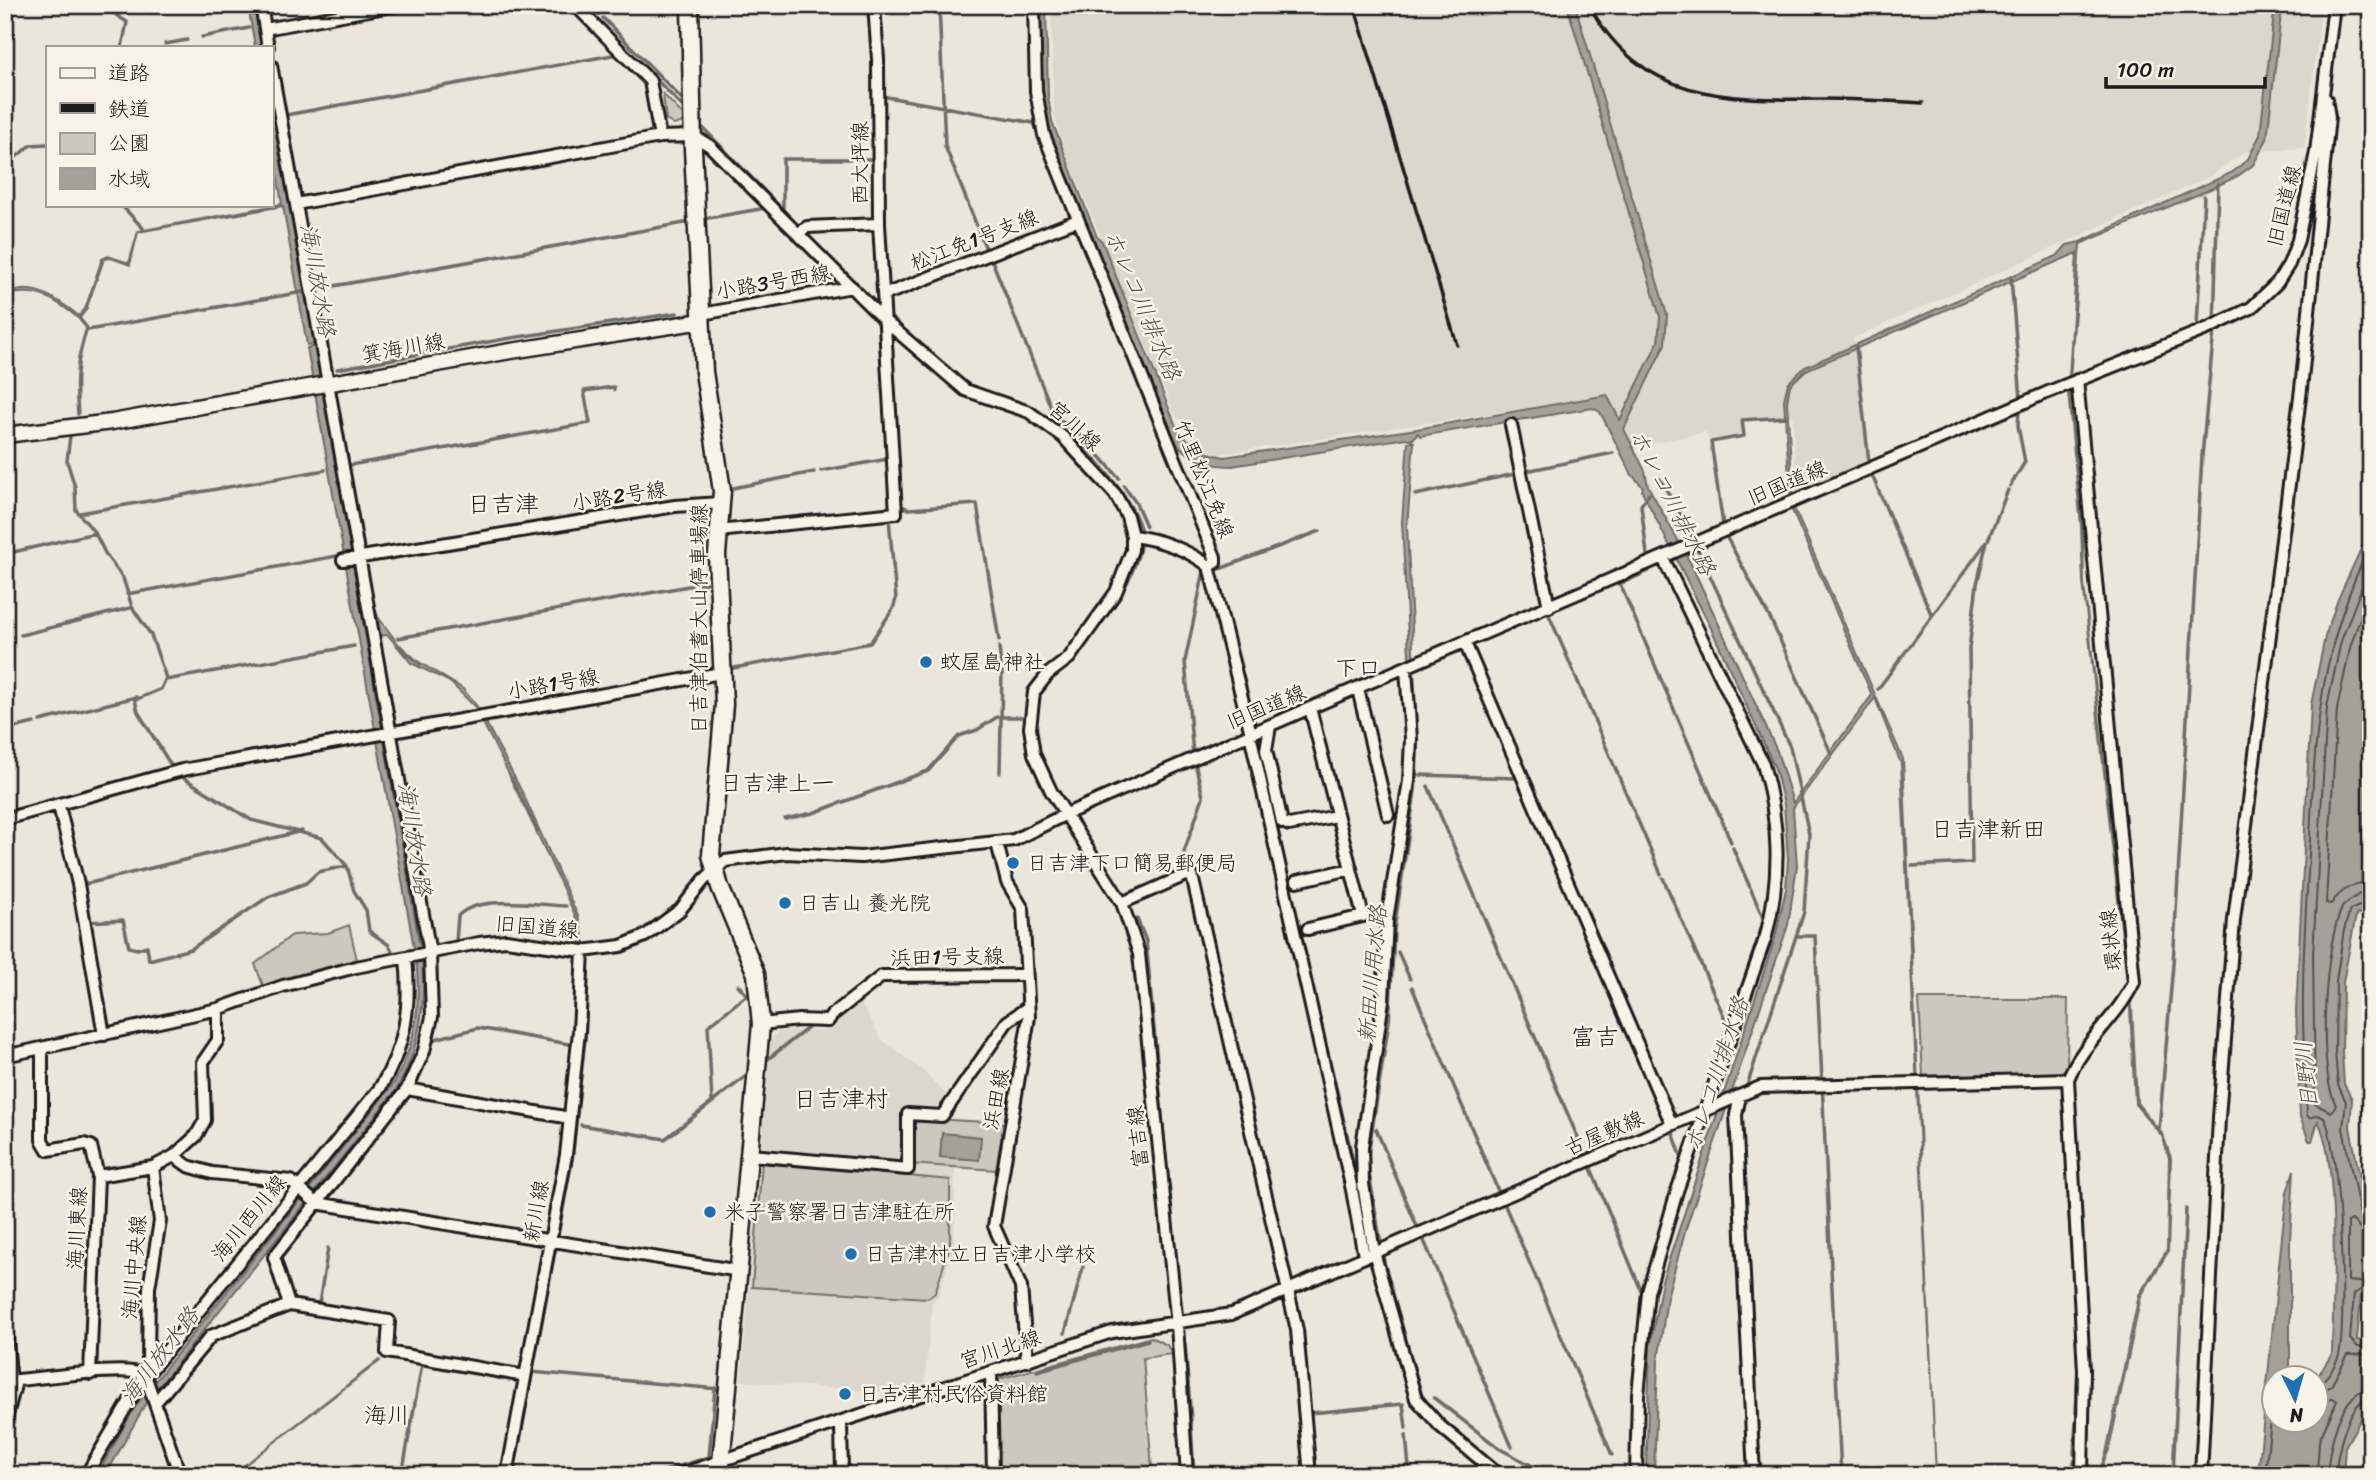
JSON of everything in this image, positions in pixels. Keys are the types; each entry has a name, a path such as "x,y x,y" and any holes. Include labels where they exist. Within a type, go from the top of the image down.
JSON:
{"main road":[{"name":"日吉津伯耆大山停車場線","path":"690,5 704,372 722,491 718,531 723,704 711,855 714,870 756,974 761,1024 721,1468"}],"street":[{"path":"261,5 268,46"},
{"path":"265,29 397,5"},
{"path":"575,5 650,80 660,137"},
{"name":"西大坪線","path":"718,531 896,513 879,224 878,72 874,5"},
{"name":"竹里松江免線","path":"1034,5 1039,118 1215,557 1215,563 1209,566"},
{"name":"旧国道線","path":"5,1056 42,1050 218,1009 283,986 418,956 506,940 583,951 621,946 645,936 680,910 725,861 787,853 861,857 1014,840 1066,814 1310,708 2251,308 2277,283 2289,264 2298,240 2316,152 2334,5"},
{"path":"273,76 390,734 418,956 432,1017 424,1051 407,1089 314,1202 274,1257 289,1305"},
{"path":"2201,1475 2234,920 2301,388 2329,117 2324,88"},
{"path":"296,204 660,137 694,136"},
{"name":"宮川線","path":"694,136 710,146 885,321 965,390 1029,412 1063,437 1115,494 1127,516 1132,536"},
{"name":"松江免1号支線","path":"884,295 1078,220"},
{"path":"797,234 807,227 879,224"},
{"name":"小路3号西線","path":"702,318 852,287"},
{"name":"箕海川線","path":"5,435 112,422 702,318"},
{"name":"環状線","path":"2068,1079 2077,1056 2125,1000 2134,982 2077,380"},
{"path":"1511,425 1549,607"},
{"name":"小路2号線","path":"343,560 357,560 675,506 720,503"},
{"path":"1066,814 1051,791 1034,754 1030,728 1034,692 1048,674 1069,658 1116,592 1132,550 1132,536 1148,538 1196,556 1209,566 1250,734 1349,1177 1369,1254 1416,1399 1440,1426 1499,1475"},
{"path":"1636,1475 1646,1305 1677,1191 1709,1107 1766,936 1775,900 1777,837 1773,799 1763,764 1667,556"},
{"path":"1465,643 1672,1125"},
{"path":"1369,1254 1362,1147 1383,1000 1387,920 1409,780 1412,739 1406,669"},
{"name":"小路1号線","path":"5,819 182,770 721,673"},
{"path":"1358,689 1388,815"},
{"path":"1308,929 1363,916 1310,708"},
{"path":"1270,726 1266,750 1282,822 1289,825 1337,816"},
{"path":"59,806 78,884 85,939 104,1035"},
{"name":"富吉線","path":"1066,814 1122,903 1139,954 1177,1325 1187,1475"},
{"name":"浜田線","path":"997,843 1007,882 1024,909 1028,1007 1026,1044 993,1217 995,1234 1021,1287 1027,1361"},
{"path":"1297,881 1351,869"},
{"path":"1122,903 1186,875 1192,876 1297,1330 1310,1475"},
{"name":"新川線","path":"507,1475 551,1243 570,1118 579,1031 583,951"},
{"name":"海川西川線","path":"86,1475 148,1376 380,1088 404,1039 418,956"},
{"name":"浜田1号支線","path":"761,1024 799,1020 828,1021 882,976 1025,975"},
{"path":"750,1155 908,1169 908,1114 942,1116 1007,1022 1028,1007"},
{"path":"98,1176 153,1167 174,1156 196,1136 205,1120 203,1067 205,1058 218,1040 218,1009"},
{"name":"海川東線","path":"42,1050 42,1140 45,1148 48,1150 84,1144 91,1146 98,1176 90,1374"},
{"path":"2068,1079 2084,1370 2082,1475"},
{"name":"古屋敷線","path":"1177,1325 1231,1314 1760,1087 2068,1079"},
{"path":"407,1089 570,1118"},
{"path":"1737,1098 1754,1475"},
{"path":"174,1156 188,1166 212,1173 291,1181 314,1202 551,1243 740,1271"},
{"name":"海川中央線","path":"153,1167 160,1221 149,1288 148,1376 154,1402 180,1475"},
{"path":"154,1402 211,1336 289,1305 389,1321 387,1352 525,1376"},
{"path":"5,1324 11,1381 5,1423"},
{"name":"宮川北線","path":"678,1475 721,1468 841,1423 1112,1332 1177,1325"},
{"path":"11,1381 135,1371 148,1376"},
{"path":"991,1372 993,1475"},
{"path":"841,1423 842,1475"}],"shaded area":[{"path":"1051,5 2322,5 2304,148 2245,152 2207,178 1854,338 1868,461 1801,492 1795,469 1793,415 1741,419 1742,434 1709,440 1706,432 1635,447 1609,396 1218,454 1201,446 1174,413 1064,148 1054,114"},
{"path":"859,1000 881,1039 922,1070 946,1094 939,1108 905,1107 904,1164 761,1151 770,1039 779,1031 822,1030"},
{"name":"日吉津村立日吉津小学校","path":"913,1118 1008,1122 998,1171 955,1167 954,1246 938,1296 932,1303 925,1382 882,1397 881,1392 741,1381 760,1160 909,1173"}],"green space":[{"path":"663,94 685,117 681,123 674,125 666,120"},
{"path":"388,738 425,947 423,950 384,739"},
{"path":"349,925 357,960 264,988 255,964 292,935 328,933"},
{"path":"1919,999 2068,999 2067,1069 2059,1073 1923,1076"},
{"path":"914,1118 1004,1123 996,1170 910,1164"},
{"path":"762,1162 950,1180 950,1245 935,1293 928,1298 752,1287"},
{"path":"1151,1337 1167,1345 1172,1354 1143,1358 1152,1468 997,1469 999,1379"}],"water":[{"path":"248,5 256,5 263,46 255,46"},
{"path":"1038,5 1046,5 1048,97 1052,121 1097,237 1102,241 1178,431 1201,451 1224,457 1417,429 1607,395 1620,420 1658,342 1660,317 1567,5 1575,5 1667,315 1665,344 1624,429 1645,471 1648,486 1692,566 1777,751 1793,803 1872,695 1791,508 1784,400 1788,383 1805,367 2057,256 2067,245 2080,242 2233,172 2248,159 2260,135 2275,5 2282,5 2267,139 2253,165 2238,176 2206,191 2080,244 2069,393 2083,527 2084,584 2132,1007 2137,1103 2163,1135 2171,1158 2168,1252 2141,1296 2109,1450 2098,1475 2106,1453 2139,1295 2167,1250 2169,1158 2162,1136 2135,1104 2130,1008 2083,582 2081,526 2068,392 2077,253 1806,370 1790,385 1787,402 1794,508 1903,759 1936,1475 1901,764 1875,698 1793,808 1797,866 1788,925 1687,1225 1667,1297 1658,1362 1654,1475 1646,1475 1650,1346 1662,1281 1775,938 1786,889 1788,859 1784,804 1775,768 1711,628 1642,491 1643,487 1632,475 1600,412 1593,408 1420,436 1418,433 1412,440 1406,438 1232,466 1215,465 1201,460 1174,442 1049,138 1040,99"},
{"path":"273,104 315,344 307,345 283,206 138,232 130,265 111,258 104,259 86,310 79,319 54,301 36,294 16,293 5,296 15,291 34,291 53,298 79,316 85,309 102,259 108,256 129,263 138,231 282,204 273,150"},
{"path":"315,346 422,959 420,1026 411,1058 397,1089 147,1401 106,1475 97,1475 136,1405 394,1083 408,1053 416,1022 416,959 307,348"},
{"path":"1408,442 1414,442 1407,526 1418,751 1416,790 1395,928 1390,1020 1369,1154 1370,1175 1385,1263 1422,1394 1440,1420 1510,1475 1504,1475 1438,1423 1421,1401 1379,1255 1365,1180 1364,1154 1390,927 1401,863 1410,675 1402,522"},
{"name":"日野川","path":"2371,527 2371,908 2356,915 2343,982 2342,1052 2344,1084 2352,1099 2350,1127 2367,1214 2371,1317 2361,1295 2357,1340 2364,1341 2371,1320 2371,1401 2345,1447 2343,1475 2258,1475 2262,1434 2330,1434 2330,1364 2326,1364 2332,1354 2334,1269 2330,1168 2318,1121 2312,1141 2309,1141 2300,1117 2296,1012 2311,705 2325,637 2338,599"},
{"path":"362,566 378,617 406,654 463,689 479,709 524,796 578,916 589,959 586,1036 573,1159 514,1475 511,1475 560,1212 586,961 575,915 475,707 450,682 411,663 388,635 379,636"},
{"path":"1256,740 1392,1325 1389,1326 1370,1259"},
{"path":"942,1133 981,1137 979,1160 940,1157"},
{"name":"日野川","path":"2294,1170 2290,1240 2290,1364 2269,1364 2287,1192"},
{"path":"379,1360 380,1361 232,1475"}],"waterway":[{"path":"118,5 116,15 127,22 122,46"},
{"path":"584,5 682,106"},
{"path":"590,5 599,14"},
{"path":"939,5 945,146 986,249"},
{"path":"268,23 331,12"},
{"path":"603,18 683,100"},
{"path":"202,37 249,28"},
{"path":"165,44 187,40"},
{"path":"699,49 699,63"},
{"path":"286,115 618,54"},
{"path":"700,75 700,87"},
{"path":"887,97 1034,123 1040,139"},
{"path":"703,128 831,259"},
{"path":"5,166 31,145 46,144"},
{"path":"783,210 783,159 874,159"},
{"path":"301,197 429,174"},
{"path":"2159,1130 2173,964 2202,456 2214,330 2218,183"},
{"path":"2197,326 2204,196"},
{"path":"122,206 143,228"},
{"path":"703,219 766,208"},
{"name":"海川放水路","path":"317,289 690,222"},
{"path":"1077,229 1092,266"},
{"path":"991,258 1054,415 1086,440 1119,478"},
{"path":"2011,278 2021,400"},
{"name":"海川放水路","path":"88,330 303,292"},
{"path":"337,369 505,339 677,313"},
{"path":"78,414 77,371 87,328 79,318"},
{"path":"893,321 941,364 971,386 1028,406 1051,420 1082,446 1111,478 1133,512 1141,536 1133,569 1111,606"},
{"path":"1856,347 1869,462"},
{"path":"350,465 590,423 584,391 614,387 614,390"},
{"path":"2010,486 2025,462 2018,426 2019,410"},
{"path":"1723,525 1711,442 1744,436 1742,420 1786,417"},
{"path":"70,436 67,461 75,487 76,510 95,533 106,555 123,578 132,607 151,635 166,678 161,689 135,700 138,712 172,767"},
{"path":"1526,471 1613,453"},
{"path":"821,471 888,459"},
{"path":"80,513 325,470"},
{"path":"733,488 814,472"},
{"path":"1871,473 1932,616"},
{"path":"1415,495 1515,474"},
{"name":"ホレコ川排水路","path":"1660,479 1694,538"},
{"path":"1124,486 1136,503 1146,526"},
{"path":"1878,689 1988,540 2008,490"},
{"name":"ホレコ川排水路","path":"1649,494 1641,505 1649,571 1620,584 1731,842"},
{"path":"901,506 909,509 977,504 999,640"},
{"path":"728,669 870,643 893,609 896,599 889,518"},
{"path":"1217,570 1320,531"},
{"path":"5,554 95,533"},
{"path":"1726,536 1771,620 1831,753"},
{"path":"1912,866 1972,863 1969,649 1977,584 1987,541"},
{"name":"ホレコ川排水路","path":"1697,548 1790,747 1809,834 1804,912 1745,1092"},
{"path":"127,594 337,556"},
{"path":"1193,755 1185,661 1204,571"},
{"path":"398,638 711,582"},
{"path":"21,635 130,608"},
{"path":"1549,615 1661,874"},
{"path":"5,639 12,637"},
{"path":"166,680 354,646"},
{"path":"400,646 420,664"},
{"path":"999,647 1001,667"},
{"path":"1000,773 1002,670"},
{"path":"40,721 136,697"},
{"path":"785,819 813,813 928,771 959,736 977,730 997,717 1028,717"},
{"path":"5,730 34,723"},
{"path":"1188,871 1184,852 1203,797 1195,763"},
{"path":"1420,775 1516,778"},
{"path":"182,777 251,820 322,838 347,866 354,891 366,910 369,931 389,945 393,953 410,950"},
{"path":"511,778 537,831"},
{"path":"1428,786 1586,1157"},
{"path":"1072,813 1112,878"},
{"path":"82,885 302,831"},
{"name":"ホレコ川排水路","path":"1730,1023 1764,920 1733,848"},
{"path":"87,922 123,920 129,947 137,949 147,946 149,960 191,949 268,897 306,883 318,872 347,866"},
{"name":"ホレコ川排水路","path":"1663,878 1729,1028"},
{"path":"453,943 456,941 458,916 479,905 509,902 566,906"},
{"path":"1137,919 1146,941 1173,1236"},
{"path":"1797,936 1815,936 1841,1475"},
{"name":"新田川用水路","path":"1398,952 1410,979"},
{"path":"1000,970 1022,970"},
{"path":"1021,977 1023,1004"},
{"path":"712,1102 708,1026 747,995 738,985"},
{"path":"1412,987 1499,1193"},
{"path":"764,1062 813,1024"},
{"path":"431,1040 478,1028 574,1045"},
{"path":"581,1125 665,1139 750,1073"},
{"path":"1376,1129 1418,1229"},
{"name":"ホレコ川排水路","path":"1672,1130 1683,1161"},
{"path":"1590,1166 1643,1295"},
{"path":"2068,1199 2074,1285"},
{"path":"1503,1201 1612,1455"},
{"path":"1645,1284 1669,1201"},
{"path":"2173,1475 2186,1209"},
{"path":"1422,1236 1512,1447"},
{"path":"315,1304 319,1304 328,1248"},
{"path":"1065,1333 1083,1267"},
{"path":"1739,1276 1742,1348"},
{"path":"2074,1292 2078,1370 2076,1413"},
{"path":"5,1308 13,1331 15,1368"},
{"path":"1037,1371 1148,1340"},
{"path":"1185,1344 1191,1420"},
{"path":"402,1475 422,1364"},
{"path":"531,1372 719,1389"},
{"path":"652,1475 709,1457 715,1388"},
{"path":"1434,1398 1500,1449 1550,1475"},
{"path":"1311,1413 1403,1404 1406,1428"},
{"path":"2074,1454 2076,1421"},
{"path":"1191,1425 1194,1475"},
{"path":"1406,1435 1409,1468"},
{"path":"2073,1475 2074,1461"},
{"path":"1109,1466 1109,1475"}],"railway":[{"path":"1354,5 1457,345"},
{"path":"1589,5 1610,37 1634,60 1660,77 1689,88 1752,98 1923,103"}],"place":[{"name":"蚊屋島神社","path":"926,662"},
{"name":"日吉津下口簡易郵便局","path":"1013,863"},
{"name":"日吉山 養光院","path":"785,903"},
{"name":"米子警察署日吉津駐在所","path":"710,1212"},
{"name":"日吉津村立日吉津小学校","path":"851,1254"},
{"name":"日吉津村民俗資料館","path":"845,1394"}],"district":[{"name":"日吉津","path":"503,504"},
{"name":"下口","path":"1358,668"},
{"name":"日吉津上一","path":"777,783"},
{"name":"日吉津新田","path":"1988,829"},
{"name":"富吉","path":"1595,1037"},
{"name":"日吉津村","path":"841,1099"},
{"name":"海川","path":"387,1415"}]}
